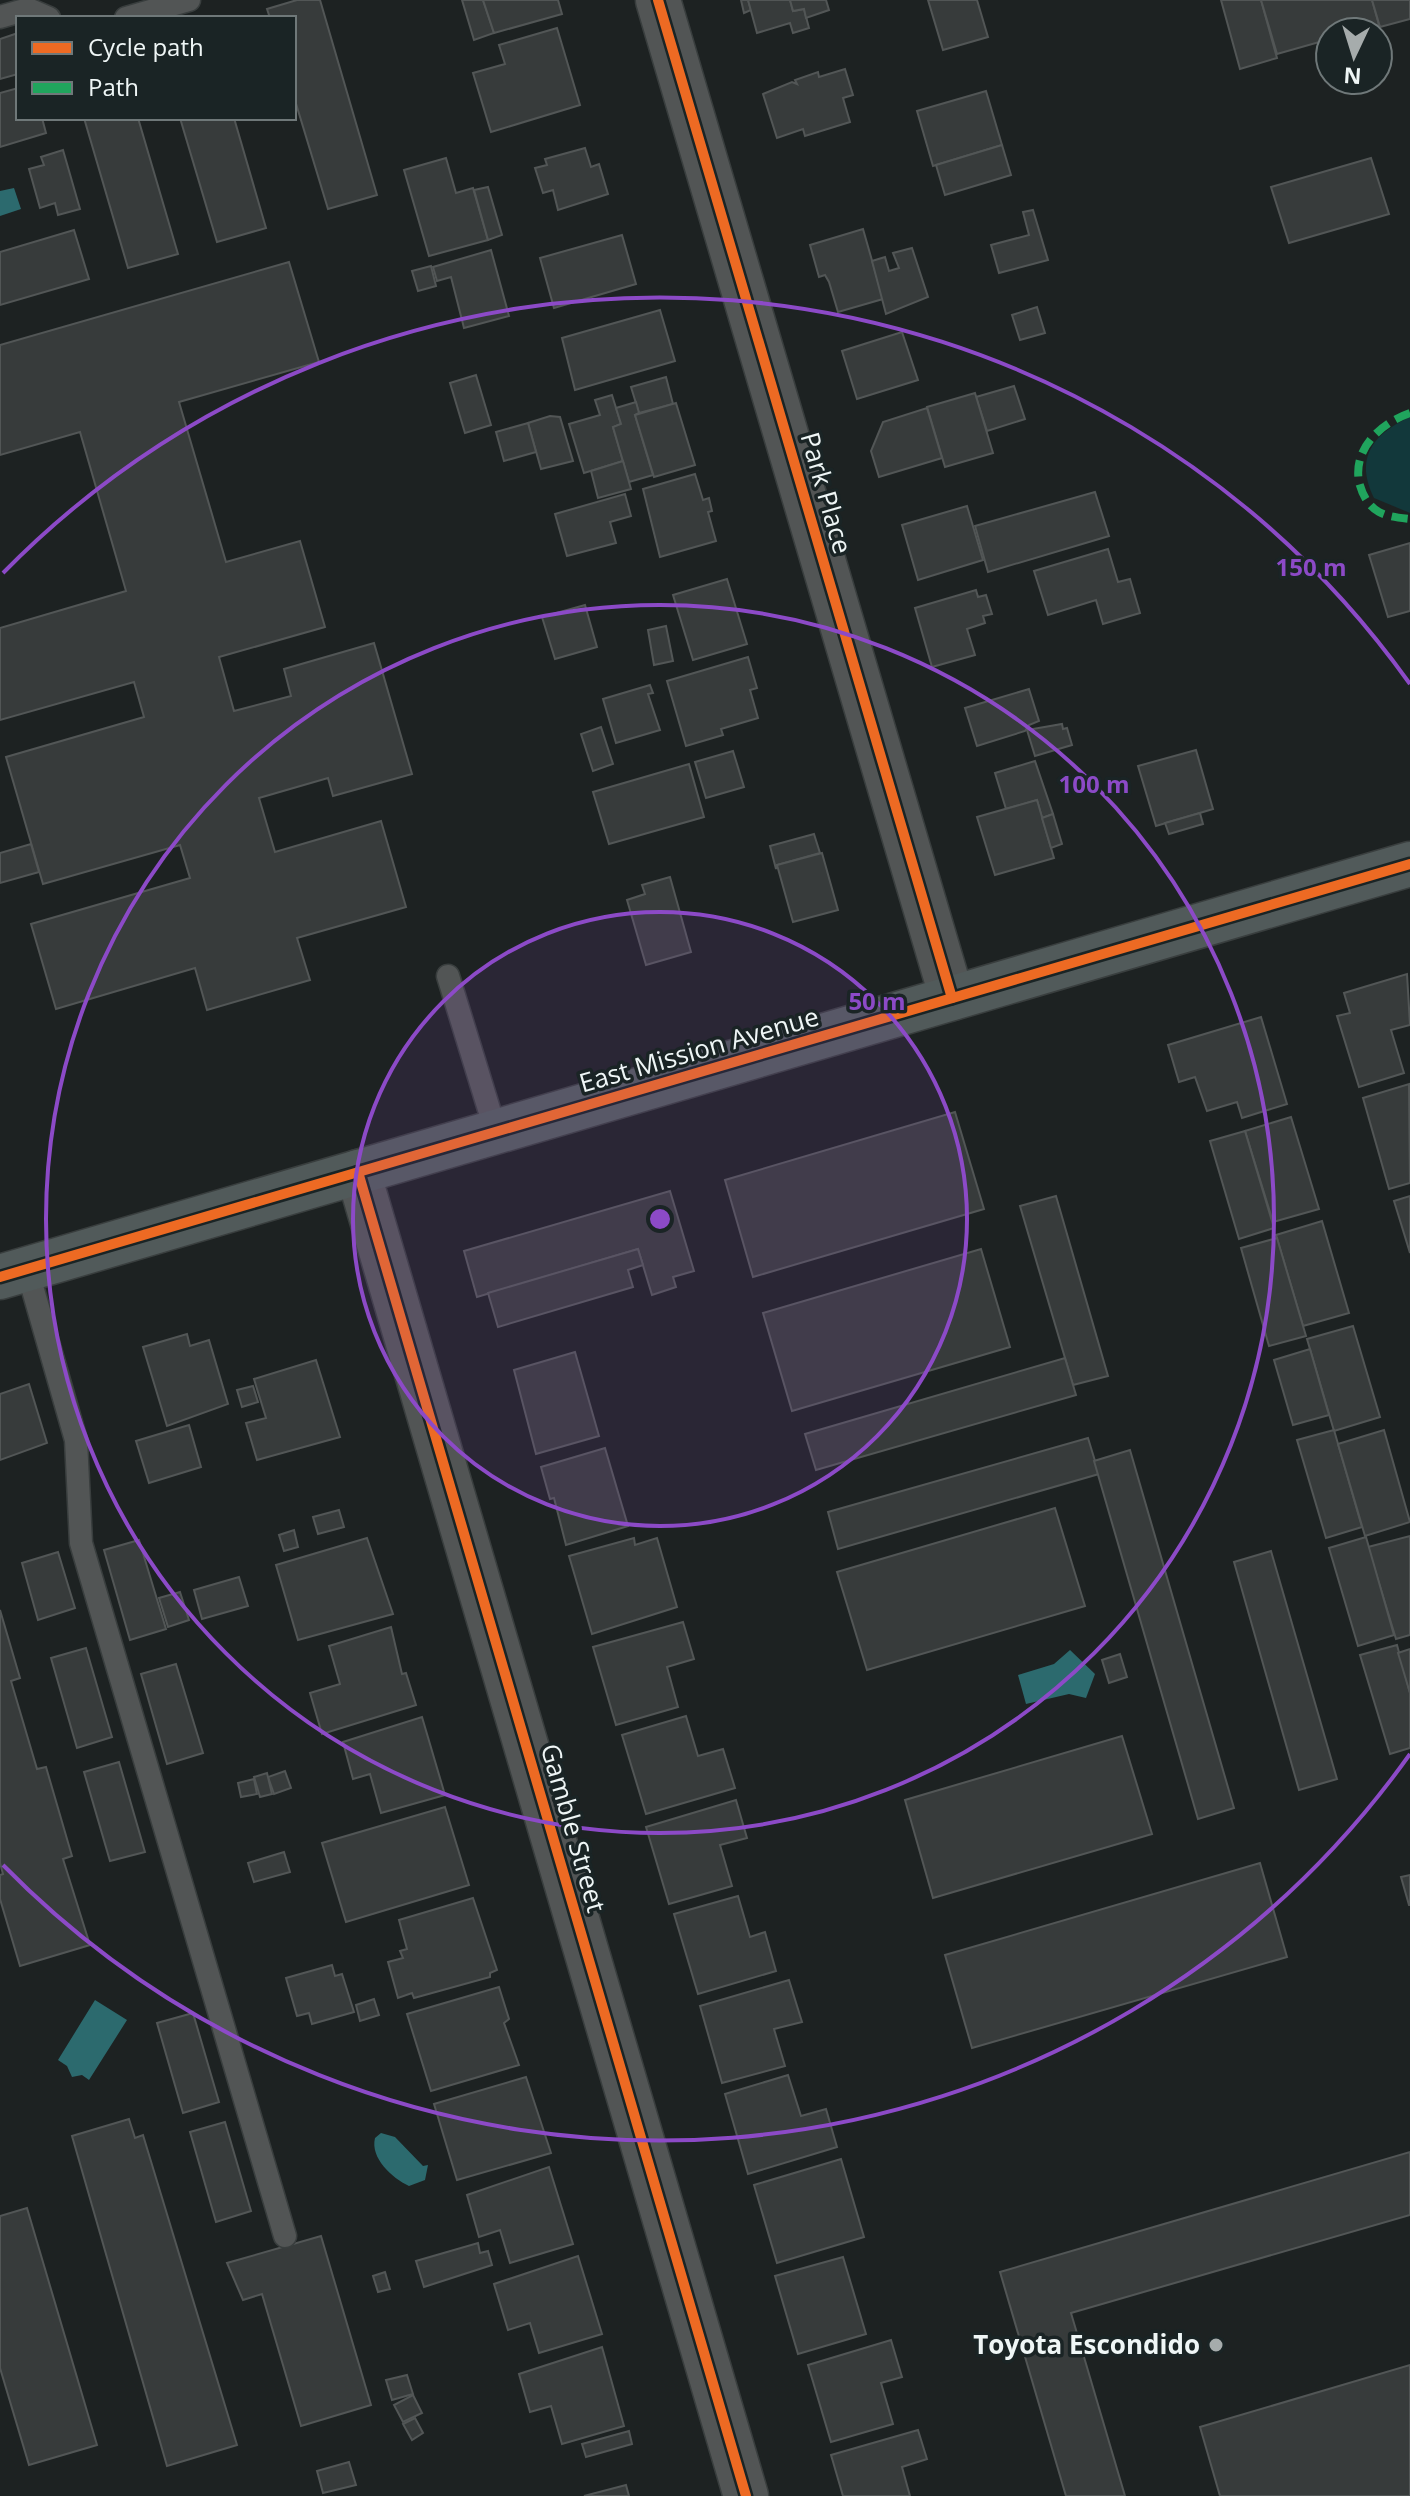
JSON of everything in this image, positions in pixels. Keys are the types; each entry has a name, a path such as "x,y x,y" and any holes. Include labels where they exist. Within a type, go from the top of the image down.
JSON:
{"main road":[{"name":"East Mission Avenue","path":"14,1273 1410,864"}],"street":[{"name":"Park Place","path":"658,0 952,998"},
{"name":"Gamble Street","path":"358,1172 746,2496"}],"lane":[{"path":"133,16 189,0"},
{"path":"0,17 28,9 44,16"},
{"path":"448,976 496,1132"},
{"path":"14,1273 76,1440 81,1543 285,2236"}],"shaded area":[{"path":"14,188 21,209 0,216 0,191"},
{"path":"1410,417 1410,513 1374,498 1366,471 1367,459 1377,440"},
{"path":"1070,1650 1095,1674 1086,1698 1069,1694 1026,1704 1018,1675 1054,1664"},
{"path":"95,2000 127,2020 89,2080 82,2075 72,2077 67,2066 58,2060"},
{"path":"381,2133 395,2137 423,2166 428,2165 425,2180 409,2186 384,2166 374,2145 375,2138"}],"building":[{"path":"297,0 320,0 377,195 328,209 296,104 296,16 269,16 267,9"},
{"path":"462,0 483,0 494,33 474,40"},
{"path":"483,0 558,0 562,14 494,33"},
{"path":"741,0 748,0 751,10 744,13"},
{"path":"748,0 790,0 793,11 804,9 809,28 793,33 790,23 757,33"},
{"path":"790,0 826,0 829,10 806,18 804,9 793,11"},
{"path":"928,0 977,0 988,37 943,50"},
{"path":"1221,0 1261,0 1277,58 1240,69"},
{"path":"1261,0 1372,0 1376,16 1314,16 1314,44 1277,54"},
{"path":"1372,0 1410,0 1410,19 1394,23 1394,16 1377,16"},
{"path":"557,28 580,105 491,132 473,73 505,64 499,45"},
{"path":"16,34 16,75 0,79 0,39"},
{"path":"845,69 853,95 843,98 850,122 805,136 803,129 777,138 763,94 792,82 797,84 795,80 818,72 819,77"},
{"path":"16,89 16,120 43,120 46,133 0,147 0,93"},
{"path":"986,91 1002,145 933,166 917,111"},
{"path":"85,120 139,120 178,254 128,268"},
{"path":"181,120 235,120 266,228 217,242"},
{"path":"1002,145 1011,175 945,195 936,165"},
{"path":"585,148 591,167 599,164 608,194 558,210 553,190 543,193 535,168 547,165 545,159"},
{"path":"63,150 80,209 58,215 55,203 40,208 29,169 44,165 41,157"},
{"path":"446,158 456,193 473,188 488,240 429,256 404,170"},
{"path":"1371,158 1389,214 1289,243 1271,187"},
{"path":"488,187 502,235 488,240 474,190"},
{"path":"1033,210 1048,260 999,273 991,245 1029,235 1023,212"},
{"path":"863,229 883,299 838,312 829,282 825,275 819,277 810,245"},
{"path":"74,230 89,279 0,305 0,252"},
{"path":"622,235 636,284 554,308 540,258"},
{"path":"912,248 928,297 886,314 872,261 885,257 889,271 899,268 893,253"},
{"path":"491,250 509,316 464,328 451,277 437,281 433,267"},
{"path":"289,262 319,362 179,402 226,562 300,541 325,627 219,657 234,711 291,696 284,669 374,643 412,774 333,796 328,778 259,798 275,852 381,821 406,907 297,938 310,980 207,1010 195,968 56,1009 31,924 190,878 180,845 43,884 6,757 144,717 134,682 0,720 0,628 126,591 80,432 0,455 0,345"},
{"path":"431,266 436,286 418,291 412,271"},
{"path":"1037,307 1045,333 1020,340 1012,315"},
{"path":"660,310 675,361 575,390 562,338"},
{"path":"902,332 918,380 857,399 842,351"},
{"path":"476,375 491,425 465,433 450,383"},
{"path":"666,377 673,404 639,413 631,387"},
{"path":"1014,386 1025,419 987,431 976,397"},
{"path":"975,393 993,453 945,467 927,407"},
{"path":"612,395 621,424 613,427 623,461 584,473 569,424 600,415 595,400"},
{"path":"636,402 639,413 635,415 653,475 629,482 613,427 621,424 616,408"},
{"path":"676,403 695,465 654,477 635,415"},
{"path":"927,408 942,458 879,477 871,451 883,422"},
{"path":"550,416 560,417 573,461 541,469 528,423"},
{"path":"528,423 536,452 504,461 496,432"},
{"path":"623,461 631,489 598,498 591,471"},
{"path":"695,474 703,500 709,498 712,511 708,512 716,541 660,557 643,489"},
{"path":"1095,492 1109,536 988,572 975,526"},
{"path":"625,494 631,516 610,522 616,543 567,556 555,514"},
{"path":"967,506 983,560 918,580 902,525"},
{"path":"1410,543 1410,611 1388,617 1369,555"},
{"path":"1108,549 1118,582 1130,579 1140,613 1103,624 1096,600 1048,615 1034,571"},
{"path":"727,579 747,644 693,660 673,595"},
{"path":"976,590 978,597 986,595 992,614 983,616 985,623 967,629 975,655 932,667 915,608"},
{"path":"585,605 597,647 555,659 542,617"},
{"path":"666,626 673,661 654,665 648,630"},
{"path":"748,657 757,688 750,690 758,718 721,729 723,735 686,746 667,681"},
{"path":"650,685 653,693 648,694 660,730 616,743 603,699"},
{"path":"1029,689 1039,721 1029,725 1025,731 977,746 965,708"},
{"path":"1062,724 1063,729 1067,728 1072,745 1035,756 1027,730"},
{"path":"601,727 613,764 593,771 581,734"},
{"path":"1196,750 1213,809 1156,826 1138,766"},
{"path":"733,751 744,787 706,798 695,762"},
{"path":"1035,761 1053,814 1042,818 1037,800 1006,809 995,773"},
{"path":"689,764 704,817 609,844 593,792"},
{"path":"1037,800 1054,858 995,875 977,817"},
{"path":"1200,813 1203,824 1169,834 1165,823"},
{"path":"1053,814 1062,844 1051,848 1042,818"},
{"path":"814,834 820,853 777,865 776,869 770,846"},
{"path":"31,844 39,872 0,883 0,853"},
{"path":"822,853 838,910 793,922 777,865"},
{"path":"670,877 691,952 646,965 627,900 645,894 642,885"},
{"path":"1407,974 1410,1025 1391,1030 1404,1073 1359,1087 1337,1016 1350,1013 1344,993"},
{"path":"1261,1017 1287,1104 1242,1118 1237,1102 1207,1111 1195,1077 1179,1082 1168,1045"},
{"path":"1409,1084 1410,1183 1389,1189 1363,1098"},
{"path":"955,1112 984,1209 753,1277 725,1180"},
{"path":"1291,1117 1319,1209 1273,1222 1245,1131"},
{"path":"1245,1131 1274,1228 1239,1239 1210,1141"},
{"path":"670,1191 694,1271 673,1277 676,1287 652,1295 638,1249 477,1297 464,1251"},
{"path":"1056,1196 1108,1376 1073,1385 1020,1206"},
{"path":"1410,1196 1410,1253 1394,1201"},
{"path":"1322,1221 1349,1313 1303,1326 1276,1235"},
{"path":"1277,1238 1306,1336 1269,1346 1241,1248"},
{"path":"638,1249 643,1265 628,1270 633,1287 498,1327 488,1293"},
{"path":"981,1249 1010,1347 792,1411 763,1313"},
{"path":"1353,1326 1380,1417 1334,1431 1307,1339"},
{"path":"187,1334 190,1346 209,1340 228,1404 167,1426 143,1347"},
{"path":"1310,1349 1329,1415 1293,1425 1274,1360"},
{"path":"575,1352 599,1436 536,1454 514,1370"},
{"path":"1065,1358 1076,1395 816,1470 805,1434"},
{"path":"316,1360 340,1437 257,1460 246,1423 266,1418 254,1379"},
{"path":"29,1384 47,1443 0,1460 0,1394"},
{"path":"253,1386 258,1402 242,1407 237,1390"},
{"path":"189,1425 201,1467 149,1483 136,1441"},
{"path":"1334,1430 1362,1527 1326,1538 1297,1440"},
{"path":"1384,1430 1410,1522 1365,1536 1338,1444"},
{"path":"1088,1438 1099,1474 838,1549 828,1512"},
{"path":"605,1448 628,1526 566,1545 554,1498 550,1499 541,1467"},
{"path":"1130,1450 1234,1808 1198,1819 1094,1461"},
{"path":"1055,1508 1085,1606 867,1670 837,1572"},
{"path":"339,1510 344,1527 318,1534 313,1517"},
{"path":"294,1530 298,1547 284,1551 279,1535"},
{"path":"1410,1536 1410,1635 1396,1639 1368,1547"},
{"path":"1366,1537 1394,1635 1358,1646 1329,1548"},
{"path":"367,1538 393,1614 298,1640 276,1565"},
{"path":"634,1538 635,1545 657,1538 677,1607 592,1634 569,1556"},
{"path":"139,1540 166,1629 130,1640 104,1550"},
{"path":"1271,1551 1337,1779 1299,1790 1234,1562"},
{"path":"58,1552 75,1608 38,1620 22,1563"},
{"path":"239,1577 248,1606 202,1619 194,1590"},
{"path":"180,1592 189,1620 168,1627 159,1598"},
{"path":"0,1610 20,1678 11,1681 37,1769 46,1767 72,1856 63,1859 90,1945 20,1966 0,1899 0,1875 3,1874 0,1863"},
{"path":"683,1622 694,1659 667,1667 678,1707 616,1725 593,1647"},
{"path":"391,1627 402,1674 406,1673 416,1705 322,1734 310,1693 340,1684 329,1646"},
{"path":"1397,1645 1410,1693 1410,1748 1390,1754 1360,1655"},
{"path":"86,1648 112,1737 77,1748 51,1658"},
{"path":"1410,1649 1410,1693 1398,1653"},
{"path":"1120,1654 1127,1677 1109,1683 1102,1660"},
{"path":"176,1664 203,1753 167,1764 141,1674"},
{"path":"686,1716 698,1756 723,1749 735,1788 646,1814 622,1735"},
{"path":"422,1717 445,1795 381,1813 370,1774 353,1779 343,1742"},
{"path":"1122,1736 1152,1834 933,1898 905,1800"},
{"path":"119,1762 145,1852 110,1861 84,1772"},
{"path":"285,1771 291,1788 274,1794 268,1777"},
{"path":"267,1773 272,1794 260,1797 254,1777"},
{"path":"254,1779 257,1794 241,1797 238,1783"},
{"path":"736,1800 747,1838 720,1845 732,1886 669,1904 646,1827"},
{"path":"445,1807 469,1885 346,1922 322,1843"},
{"path":"284,1852 290,1872 254,1882 248,1863"},
{"path":"1260,1863 1287,1957 972,2048 945,1955"},
{"path":"1410,1875 1410,1905 1409,1905 1401,1877"},
{"path":"738,1896 750,1937 765,1932 776,1971 698,1994 674,1914"},
{"path":"473,1898 497,1970 490,1973 490,1977 414,1998 412,1993 398,1998 388,1962 403,1958 400,1951 407,1949 399,1920"},
{"path":"332,1965 335,1976 342,1974 354,2012 312,2024 309,2013 297,2016 286,1978"},
{"path":"789,1980 802,2022 774,2029 785,2066 722,2083 700,2006"},
{"path":"499,1987 509,2019 504,2023 519,2065 431,2091 407,2014"},
{"path":"374,1999 379,2015 360,2021 356,2005"},
{"path":"193,2013 219,2102 183,2113 157,2023"},
{"path":"788,2075 801,2116 826,2109 837,2147 748,2174 725,2094"},
{"path":"526,2077 551,2153 457,2180 434,2104"},
{"path":"129,2119 135,2138 143,2135 237,2445 167,2466 72,2136"},
{"path":"225,2122 251,2211 216,2222 190,2132"},
{"path":"1410,2152 1410,2215 1071,2313 1125,2496 1066,2496 1000,2272"},
{"path":"841,2159 864,2237 777,2263 754,2185"},
{"path":"549,2167 573,2244 510,2263 500,2230 479,2237 467,2195"},
{"path":"27,2208 97,2445 29,2465 0,2368 0,2216"},
{"path":"321,2236 371,2405 301,2426 262,2294 243,2300 227,2263"},
{"path":"478,2243 480,2253 488,2251 492,2265 424,2287 416,2261"},
{"path":"578,2256 602,2334 539,2353 530,2323 508,2330 494,2284"},
{"path":"843,2257 866,2334 798,2354 775,2276"},
{"path":"385,2272 390,2289 378,2292 373,2276"},
{"path":"891,2340 902,2377 881,2383 893,2424 831,2442 808,2365"},
{"path":"602,2347 624,2426 562,2444 551,2406 530,2412 519,2374"},
{"path":"1410,2365 1410,2496 1220,2496 1200,2427"},
{"path":"407,2375 413,2394 392,2400 386,2380"},
{"path":"413,2395 422,2413 403,2422 394,2405"},
{"path":"415,2418 423,2433 412,2440 403,2424"},
{"path":"918,2430 927,2459 902,2467 910,2496 843,2496 831,2455"},
{"path":"629,2431 632,2444 586,2457 582,2444"},
{"path":"349,2462 356,2485 323,2493 317,2471"},
{"path":"626,2485 629,2496 584,2496"}],"marked path":[{"path":"1410,413 1389,423 1371,438 1360,458 1358,470 1362,491 1372,506 1386,515 1410,519"}],"cycle path":[{"path":"658,0 952,998"},
{"path":"0,1277 1410,864"},
{"path":"358,1172 746,2496"}],"place":[{"name":"Toyota Escondido","path":"1216,2345"}]}
